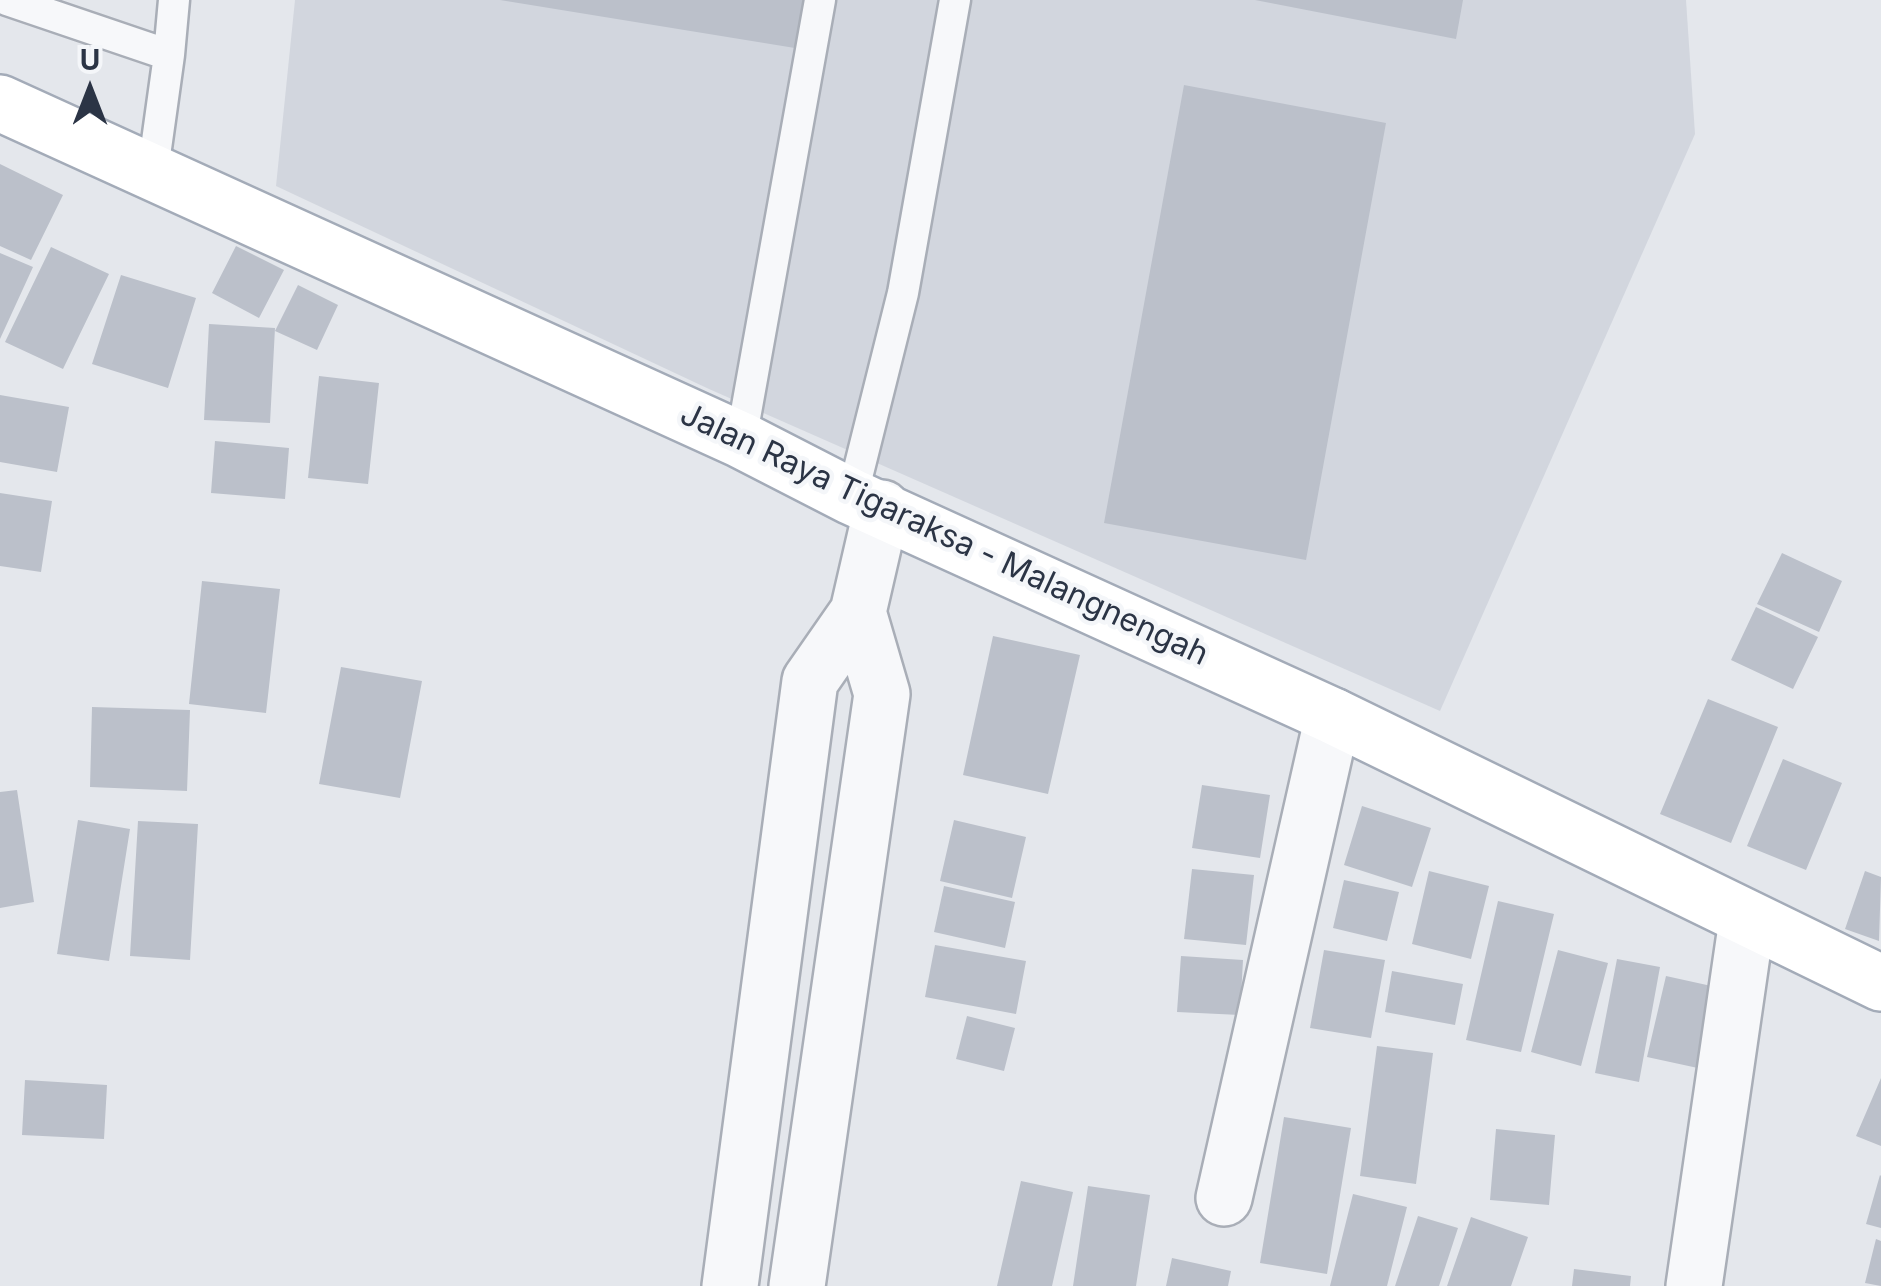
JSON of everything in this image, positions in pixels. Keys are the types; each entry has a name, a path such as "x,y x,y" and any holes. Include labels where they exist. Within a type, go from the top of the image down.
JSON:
{"main road":[{"name":"Jalan Raya Tigaraksa - Malangnengah","path":"0,102 742,440 867,503 1333,716 1881,982"}],"street":[{"path":"796,1286 882,694 858,612 867,503"},
{"path":"730,1286 810,680 858,612"},
{"path":"1224,1198 1333,716"},
{"path":"1694,1286 1747,920"}],"lane":[{"path":"7,0 169,55"},
{"path":"153,170 174,0"},
{"path":"742,440 820,0"},
{"path":"867,503 955,0"}],"shaded area":[{"path":"295,0 1686,0 1695,134 1440,711 709,389 276,186"}],"building":[{"path":"500,0 809,0 801,49"},
{"path":"1255,0 1463,0 1456,39"},
{"path":"1184,85 1386,123 1306,560 1104,523"},
{"path":"0,164 63,195 31,260 0,246"},
{"path":"236,246 284,270 259,318 212,293"},
{"path":"51,247 109,274 63,369 5,342"},
{"path":"0,253 33,267 0,339"},
{"path":"121,275 196,298 168,388 92,364"},
{"path":"298,285 338,305 317,350 275,331"},
{"path":"209,324 275,328 270,423 204,420"},
{"path":"319,376 379,383 368,484 308,478"},
{"path":"0,395 69,407 57,472 0,462"},
{"path":"215,441 289,448 285,499 211,493"},
{"path":"0,493 52,501 41,572 0,566"},
{"path":"1782,553 1842,581 1819,632 1757,604"},
{"path":"202,581 280,589 266,713 189,704"},
{"path":"1756,607 1818,637 1793,689 1731,660"},
{"path":"993,636 1080,655 1048,794 963,775"},
{"path":"341,667 422,681 400,798 319,784"},
{"path":"1708,699 1778,727 1731,843 1660,814"},
{"path":"92,707 190,710 187,791 90,787"},
{"path":"1783,759 1842,783 1806,870 1747,846"},
{"path":"1202,785 1270,795 1260,858 1192,848"},
{"path":"17,790 34,902 0,908 0,792"},
{"path":"1362,806 1431,828 1412,887 1344,865"},
{"path":"78,820 130,829 109,961 57,954"},
{"path":"954,820 1026,837 1012,898 940,881"},
{"path":"138,821 198,824 190,960 130,956"},
{"path":"1192,869 1254,875 1246,945 1184,939"},
{"path":"1429,871 1489,886 1471,959 1412,944"},
{"path":"1865,871 1881,877 1879,941 1845,929"},
{"path":"1344,880 1399,892 1387,941 1333,928"},
{"path":"944,886 1015,902 1005,948 934,932"},
{"path":"1498,901 1554,914 1521,1052 1466,1040"},
{"path":"935,945 1026,961 1016,1014 925,997"},
{"path":"1324,950 1385,960 1371,1038 1310,1028"},
{"path":"1558,950 1608,963 1581,1066 1531,1052"},
{"path":"1181,956 1243,960 1240,1015 1177,1012"},
{"path":"1617,959 1660,967 1639,1082 1595,1073"},
{"path":"1392,971 1463,984 1455,1025 1385,1012"},
{"path":"1666,976 1725,989 1707,1070 1647,1057"},
{"path":"967,1016 1015,1028 1004,1071 956,1059"},
{"path":"1377,1046 1433,1053 1416,1184 1360,1176"},
{"path":"1881,1078 1881,1146 1856,1136"},
{"path":"25,1080 107,1085 104,1139 22,1135"},
{"path":"1284,1117 1351,1128 1327,1274 1260,1263"},
{"path":"1496,1129 1555,1135 1549,1205 1490,1200"},
{"path":"1881,1176 1881,1228 1866,1224"},
{"path":"1021,1181 1073,1192 1052,1286 997,1286"},
{"path":"1088,1186 1150,1195 1136,1286 1073,1286"},
{"path":"1353,1194 1407,1207 1387,1286 1330,1286"},
{"path":"1418,1216 1458,1228 1439,1286 1395,1286"},
{"path":"1471,1217 1528,1237 1511,1286 1447,1286"},
{"path":"1876,1239 1881,1241 1881,1286 1865,1283"},
{"path":"1172,1258 1231,1271 1228,1286 1166,1286"},
{"path":"1574,1269 1631,1276 1630,1286 1572,1286"}]}
